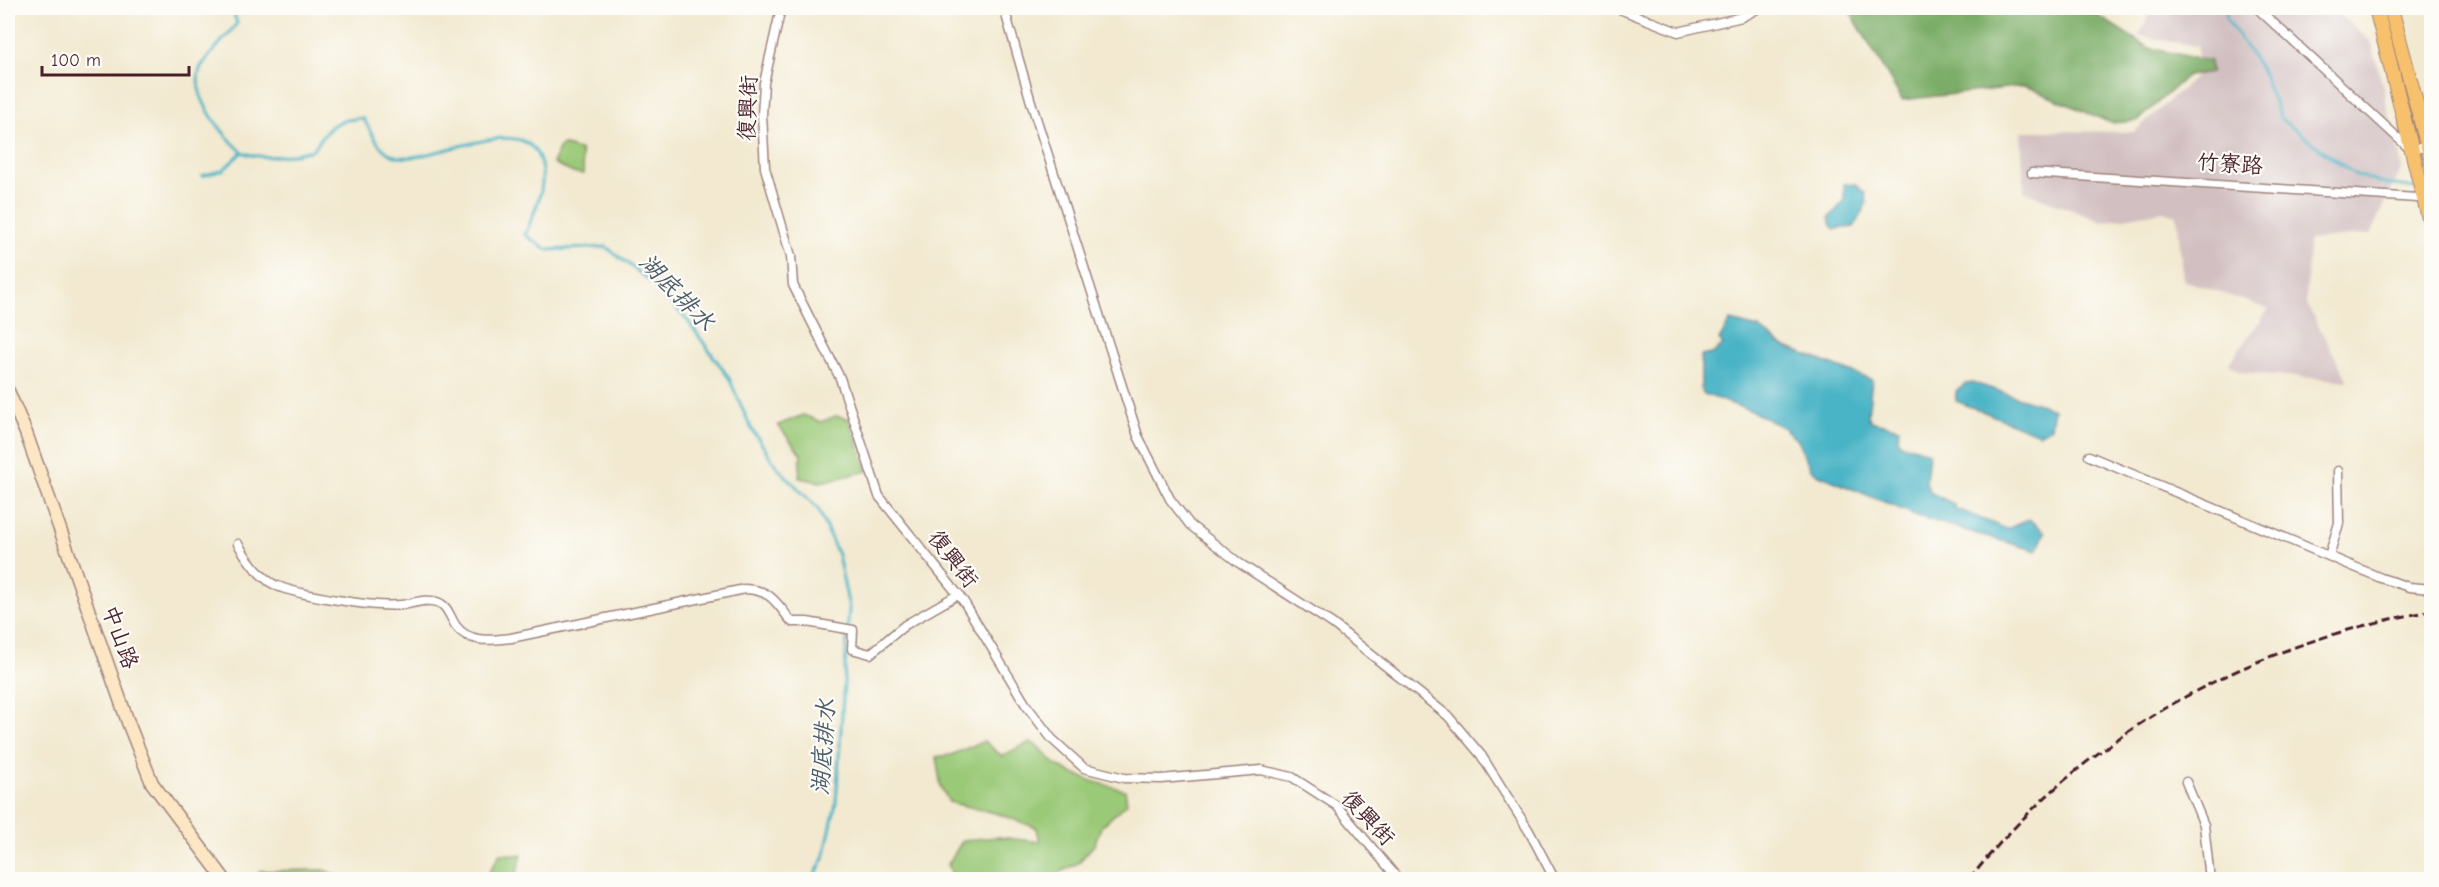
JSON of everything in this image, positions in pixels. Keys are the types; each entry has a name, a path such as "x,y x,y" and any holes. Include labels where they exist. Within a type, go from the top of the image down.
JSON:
{"main road":[{"path":"2376,8 2411,150 2427,198 2432,230"},
{"path":"2391,8 2432,163"}],"street":[{"name":"復興街","path":"781,8 764,83 762,115 765,168 791,256 793,285 840,378 879,496 959,594 1026,705 1052,739 1084,768 1124,778 1161,779 1261,770 1292,777 1337,806 1399,879"},
{"path":"1004,8 1031,102 1138,436 1170,499 1190,525 1223,550 1334,624 1448,716 1480,755 1529,831 1555,879"},
{"path":"1617,8 1678,32 1742,16 1759,8"},
{"path":"2257,8 2411,150 2428,147"},
{"name":"竹寮路","path":"2032,173 2427,198"},
{"name":"中山路","path":"8,391 26,433 152,783 220,879"},
{"path":"2089,456 2381,578 2409,587 2432,589"},
{"path":"2329,555 2339,523 2338,471"},
{"path":"238,544 247,558 274,585 321,598 400,605 417,601 438,602 447,609 457,628 468,636 486,641 511,638 745,589 762,589 772,597 792,622 853,630 852,649 870,654 905,625 959,594"},
{"path":"2186,782 2204,825 2210,879"}],"shaded area":[{"path":"2152,8 2333,8 2372,43 2402,168 2370,234 2309,240 2306,303 2348,381 2241,372 2229,363 2269,309 2183,280 2177,215 2163,211 2102,222 2024,191 2021,131 2134,132 2198,75 2197,46 2139,36"}],"green space":[{"path":"1848,8 2086,8 2149,48 2210,61 2211,72 2187,76 2137,121 2111,123 2025,86 1902,100"},
{"path":"564,145 581,151 584,174 573,173 553,163 560,146"},
{"path":"803,415 821,422 836,416 849,419 868,471 821,482 799,478 801,454 778,425"},
{"path":"984,741 1002,756 1030,742 1040,748 1058,766 1090,780 1125,790 1127,803 1101,827 1094,845 1078,863 1048,879 954,879 948,864 963,840 998,837 1040,842 1037,828 999,814 949,802 941,787 936,757 951,755"},
{"path":"500,854 522,855 515,879 485,879"},
{"path":"324,870 345,879 264,879 259,871"}],"water":[{"path":"1844,184 1855,184 1865,193 1866,204 1854,227 1835,229 1831,226 1829,218 1844,201"},
{"path":"1730,321 1759,328 1783,346 1872,380 1868,415 1871,421 1899,428 1898,440 1902,444 1929,452 1926,483 1931,493 1954,504 1954,508 2007,529 2029,519 2045,532 2037,551 1920,517 1817,474 1810,468 1799,442 1784,428 1754,412 1704,394 1701,389 1701,356 1712,354 1723,345 1719,340"},
{"path":"1974,383 2054,409 2051,427 2039,434 1956,401 1956,391 1966,384"}],"waterway":[{"path":"232,8 237,23 202,65 198,80 204,103 210,114 242,152"},
{"path":"2226,8 2226,18 2261,69 2280,118 2354,174 2379,183 2417,188"},
{"name":"湖底排水","path":"202,176 223,170 242,152 268,157 313,150 333,126 344,120 353,119 363,118 381,147 399,157 414,157 493,139 511,138 526,142 536,152 540,162 542,183 525,235 548,250 606,247 649,280 688,321 729,378 751,428 777,467 818,509 838,555 849,608 836,803 824,858 812,880"}],"railway":[{"path":"1969,880 2014,828 2064,781 2118,739 2175,702 2236,671 2299,646 2365,625 2432,611"}]}
